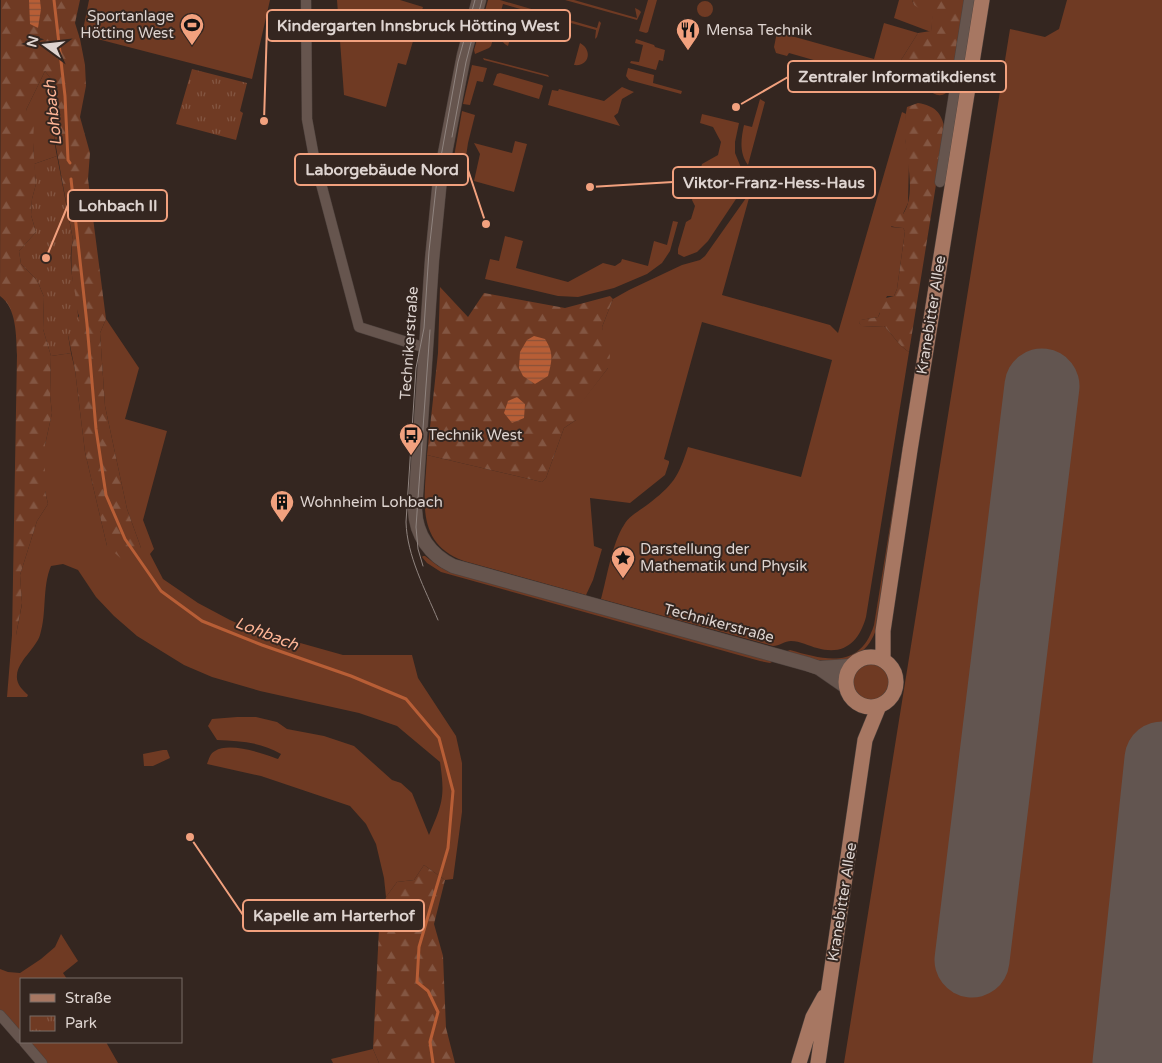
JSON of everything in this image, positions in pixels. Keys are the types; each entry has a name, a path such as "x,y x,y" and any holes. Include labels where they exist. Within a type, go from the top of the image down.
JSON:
{"main road":[{"name":"Kranebitter Allee","path":"883,659 883,631 911,440 982,0"},
{"name":"Kranebitter Allee","path":"867,656 883,631"},
{"path":"867,656 883,659 891,666 896,682 891,696 879,706 868,707 858,704 852,700 846,686 845,679 850,666 867,656"},
{"name":"Kranebitter Allee","path":"858,704 865,740"},
{"name":"Kranebitter Allee","path":"818,1063 865,740 879,706"},
{"path":"799,1063 813,1017 829,987"}],"street":[{"path":"306,0 307,118 314,157 360,327 426,348"},
{"name":"Technikerstraße","path":"479,0 464,55 440,179 433,244 415,510 416,523 424,541 437,557 460,568 819,668 846,686"},
{"path":"940,182 969,0"},
{"name":"Technikerstraße","path":"819,668 850,666"},
{"path":"0,1015 20,1038"},
{"path":"25,1043 42,1063"}],"green space":[{"path":"1,0 80,0 75,23 85,65 86,86 80,117 90,153 88,179 106,319 100,333 105,406 127,509 141,548 139,564 126,563 107,546 85,452 75,370 68,335 79,316 72,278 71,257 73,240 54,136 53,112 58,88 45,71 26,110 34,122 33,144 36,184 32,199 31,215 36,232 19,251 21,264 37,280 44,297 43,329 51,356 50,395 52,413 45,445 45,491 48,504 37,521 20,575 22,603 16,635 12,635 17,355 13,315 6,301 0,296"},
{"name":"Sportanlage Hötting West","path":"89,0 270,0 252,79 82,35"},
{"path":"337,0 400,0 423,7 406,65 398,63 386,107 344,95"},
{"path":"488,0 500,0 597,28 599,21 601,23 595,39 596,30 503,4 491,46 475,54 474,50"},
{"path":"565,0 574,0 637,18 635,8 641,12 637,20"},
{"path":"648,0 657,0 648,32 646,33 639,31"},
{"path":"899,0 912,0 914,5 934,7 931,32 894,18"},
{"path":"912,0 966,0 952,86 943,95 934,94 930,91 920,76 916,76 911,86 903,93 886,84 918,33 931,31 933,8 923,11 914,5"},
{"path":"975,0 877,627 866,647 859,654 841,661 820,660 792,654 787,651 828,658 840,658 850,655 860,649 868,639 874,625"},
{"path":"1067,0 1162,0 1162,1063 844,1063 1010,29 1045,37 1059,29"},
{"path":"705,1 711,3 713,9 711,15 705,17 699,15 697,9 699,3"},
{"path":"884,23 918,33 886,84 852,75 852,71 789,53 787,56 776,53 774,47 777,32 874,59"},
{"path":"514,24 508,46 502,40 501,33 504,27"},
{"path":"636,39 665,50 663,61 659,60 656,70 630,63 631,61 639,62 643,45 635,43"},
{"path":"580,43 587,50 588,54 586,61 579,65 574,65"},
{"path":"483,58 548,75 549,77 484,60"},
{"path":"472,65 487,68 483,82 477,81 470,105 463,104"},
{"path":"628,68 654,75 653,83 682,91 681,94 629,80 626,76"},
{"path":"192,69 247,83 240,111 243,113 236,140 176,124"},
{"path":"45,71 58,88 53,122 57,156 34,164 33,143 26,110"},
{"path":"500,73 542,85 539,99 493,85 497,74"},
{"path":"622,87 634,92 622,99 618,113 614,116 620,126 548,105 552,90 558,91 559,89 604,101"},
{"path":"760,99 765,102 748,165 742,151 743,130 744,125 752,127"},
{"path":"918,103 933,108 939,114 945,129 909,352 884,326 862,327 859,323 860,320 878,317 880,313 877,309 882,299 894,296 897,289 905,231 903,228 891,226 885,214 897,210 903,214 907,206 910,188 905,119 907,107"},
{"path":"462,111 475,115 468,143 463,177 451,174"},
{"path":"902,112 906,114 905,138 909,162 908,203 903,214 891,227 903,228 905,231 897,289 894,296 887,296 878,317 861,320 859,323 863,327 884,326 909,352 866,617 855,640 843,648 835,650 817,648 794,641 773,646 601,599 613,551 624,525 631,516 656,498 674,480 688,447 801,477 832,360 702,322 664,459 669,461 665,475 630,503 590,498 594,546 602,549 593,580 586,595 464,561 448,553 437,543 430,531 426,517 427,455 542,482 546,478 564,428 576,420 576,409 608,368 602,327 613,299 682,265 700,260 705,256 751,191 722,295 830,325 838,333"},
{"path":"702,114 739,123 735,153 744,175 740,193 708,241 697,252 684,257 678,254 678,249 686,222 691,219 695,206 692,200 702,164 718,155 721,142 713,127 700,123"},
{"path":"515,141 527,144 514,192 474,181 480,154 474,143 512,153"},
{"path":"57,156 73,240 71,263 78,331 68,335 71,353 51,356 43,329 44,297 37,280 21,264 19,251 36,232 31,215 32,199 36,184 34,164"},
{"path":"673,221 678,222 670,251 662,263 647,274 614,288 578,297 558,296 485,279 490,259 499,261 505,236 523,241 516,268 568,282 603,263 615,266 622,259 648,266 654,241 667,245"},
{"path":"440,287 468,317 484,293 565,308 610,296 613,299 602,327 610,356 608,368 577,409 576,420 564,428 546,478 542,482 427,455 438,353"},
{"path":"106,319 139,368 125,419 167,431 143,520 154,549 150,554 163,579 198,603 250,629 343,655 412,655 418,678 456,736 462,763 462,812 453,879 445,880 424,865 414,880 397,882 386,897 384,878 376,844 366,824 350,806 261,776 207,764 212,753 221,749 246,749 278,759 281,754 258,745 217,740 208,726 212,719 256,717 277,722 287,729 324,736 354,746 392,780 401,783 412,793 429,835 442,799 440,762 397,726 359,713 260,691 212,677 184,665 137,636 114,616 96,597 78,570 63,564 51,566 46,583 40,635 20,665 17,675 18,684 28,695 27,697 7,697 12,635 16,635 22,604 20,575 37,521 48,504 45,491 45,445 52,413 50,395 51,356 71,353 75,370 85,452 107,546 141,548 127,509 105,406 100,333"},
{"path":"423,556 449,572 772,662 760,661 441,572 427,563"},
{"path":"871,664 878,665 884,669 888,675 888,689 884,695 878,699 871,700 864,699 858,695 854,689 853,682 854,675 858,669 864,665"},
{"path":"167,750 170,758 153,766 144,766 143,754"},
{"path":"424,865 445,880 434,924 443,956 446,1028 455,1063 379,1063 373,1049 379,929 386,897 397,882 414,880"},
{"path":"61,934 78,961 63,973 66,978 20,978 20,1038 0,1015 0,969 20,973 55,947"},
{"path":"25,1043 107,1043 118,1063 42,1063"},
{"path":"373,1049 379,1063 333,1063 331,1059"}],"shaded area":[{"path":"29,0 40,0 41,9 38,28 30,24"},
{"path":"534,336 545,339 550,348 551,357 548,376 535,384 523,376 519,368 520,352 527,340"},
{"path":"517,397 525,404 524,418 512,423 504,413 508,401"}],"waterway":[{"name":"Lohbach","path":"54,0 65,96 68,160 70,163"},
{"name":"Lohbach","path":"71,179 96,429 106,495 125,539 161,591 202,621 262,645 351,676 406,699 439,738 453,791 448,848 419,947 417,982 428,991 438,1012 430,1042 433,1063"}],"runway":[{"path":"972,960 1042,386"},
{"path":"1130,1063 1162,759"}],"tram line":[{"path":"438,620 413,560 406,522 416,368 424,328 429,251 437,179 458,62 475,0"},
{"path":"452,137 466,62 482,0"},
{"path":"423,566 418,549 416,527 430,330"}],"place":[{"name":"Sportanlage Hötting West","path":"192,46"},
{"name":"Mensa Technik","path":"688,51"},
{"name":"Zentraler Informatikdienst","path":"736,107"},
{"name":"Kindergarten Innsbruck Hötting West","path":"264,121"},
{"name":"Viktor-Franz-Hess-Haus","path":"590,187"},
{"name":"Laborgebäude Nord","path":"486,224"},
{"name":"Lohbach II","path":"46,258"},
{"name":"Technik West","path":"411,456"},
{"name":"Wohnheim Lohbach","path":"282,523"},
{"name":"Darstellung der Mathematik und Physik","path":"623,579"},
{"name":"Kapelle am Harterhof","path":"190,837"}]}
